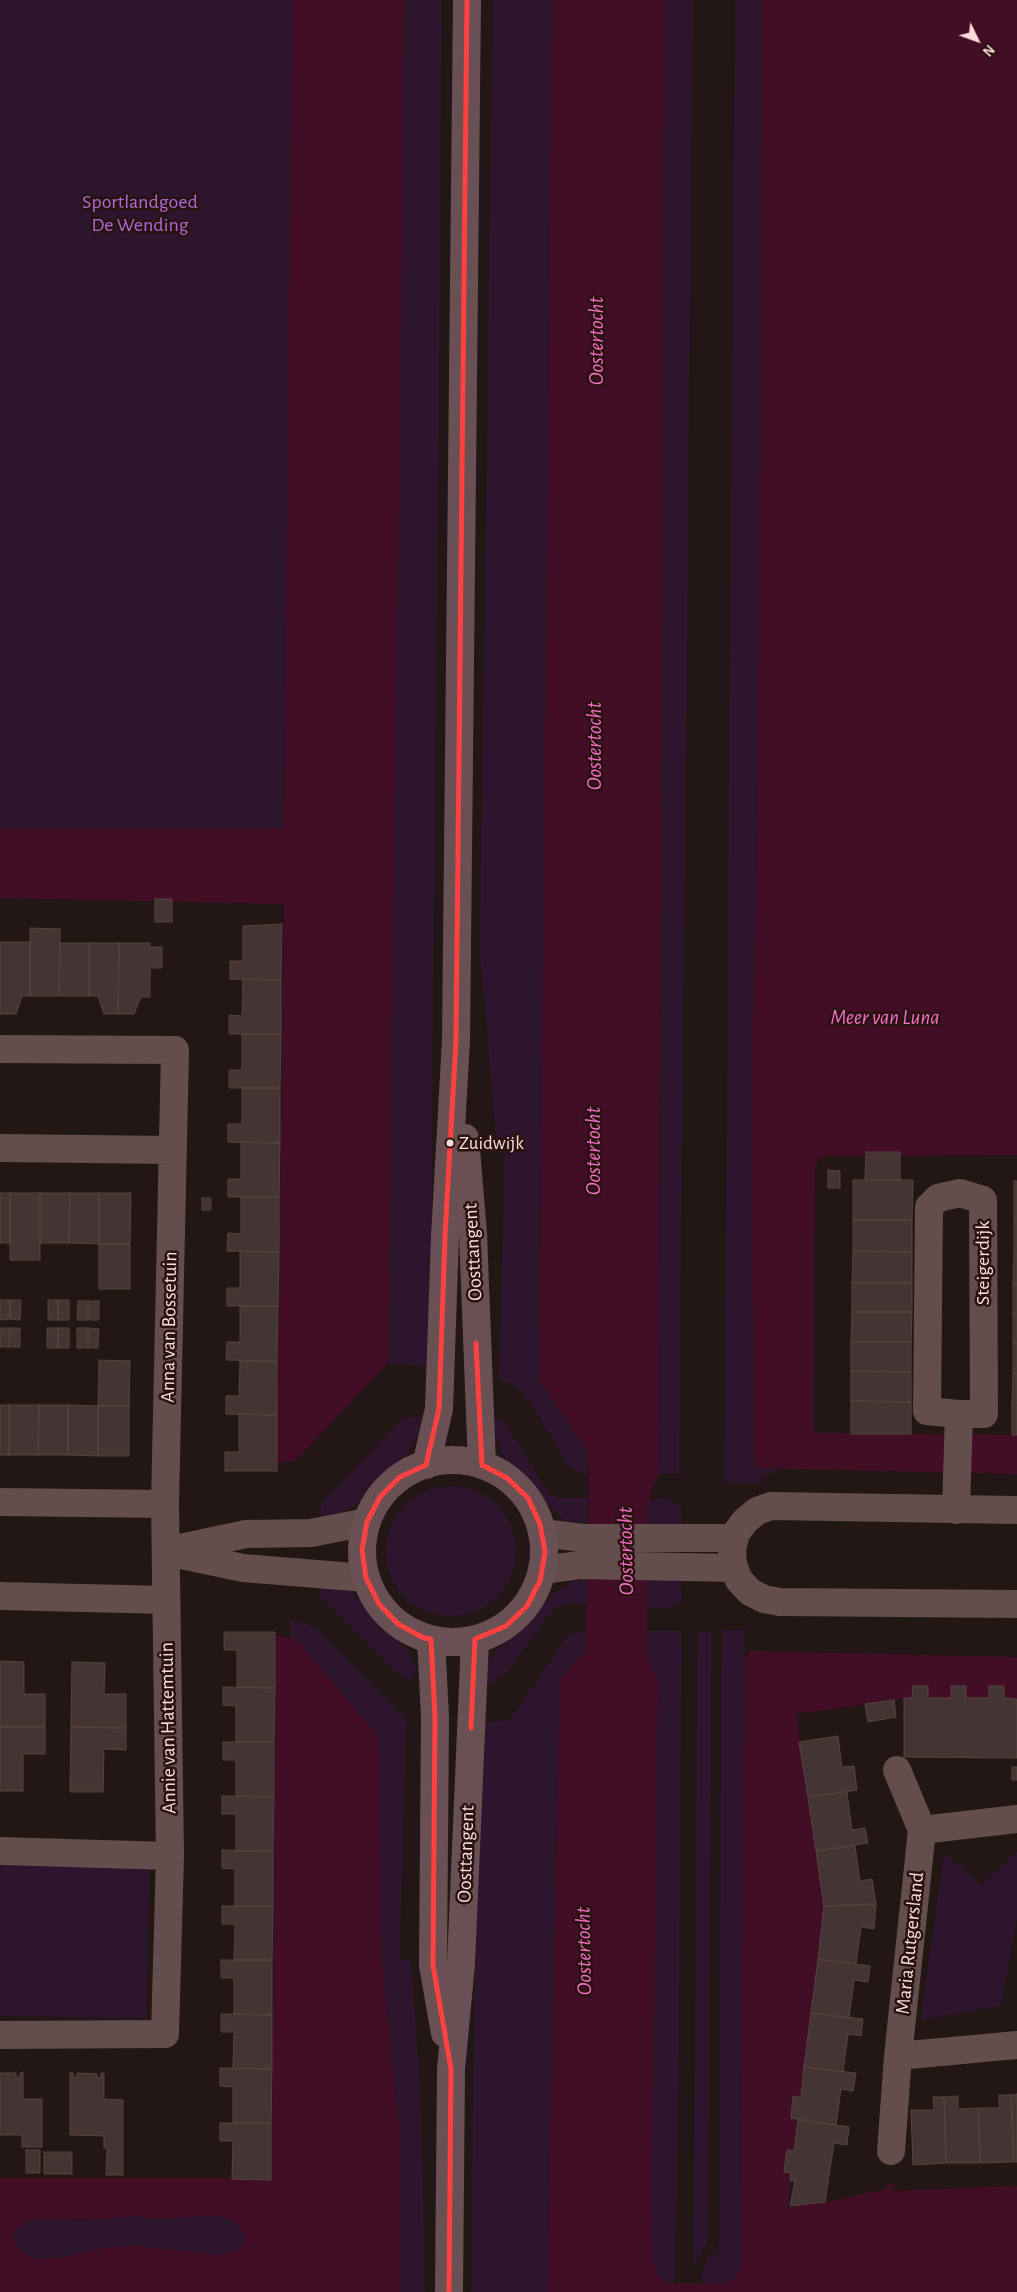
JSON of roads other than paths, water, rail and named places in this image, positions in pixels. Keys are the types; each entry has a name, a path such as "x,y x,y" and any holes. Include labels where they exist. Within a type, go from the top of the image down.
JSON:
{"main road":[{"name":"Oosttangent","path":"426,1464 439,1409 456,1040 467,0"},
{"name":"Oosttangent","path":"456,1040 473,1233 482,1465"},
{"path":"453,1460 482,1465 507,1478 528,1498 540,1524 545,1552 540,1581 527,1606 506,1626 475,1640 452,1643 424,1638 398,1624 379,1604 366,1578 362,1550 367,1522 380,1497 400,1477 426,1464 453,1460"},
{"name":"Oosttangent","path":"431,1639 435,1717 434,1965 451,2069"},
{"name":"Oosttangent","path":"449,2292 451,2069 461,1964 475,1640"}],"street":[{"name":"Anna van Bossetuin","path":"0,1049 175,1050 165,1504 166,1551"},
{"path":"0,1148 173,1150"},
{"name":"Steigerdijk","path":"960,1193 983,1200 984,1414 958,1414 927,1411 927,1401 929,1207 938,1198 960,1193"},
{"path":"956,1510 958,1414"},
{"path":"0,1502 165,1504"},
{"path":"1017,1510 771,1506 757,1511 745,1521 735,1538 732,1548 734,1568 739,1580 750,1592 764,1600 780,1602 1017,1604"},
{"path":"166,1551 246,1534 311,1533 367,1522"},
{"path":"542,1533 583,1538 735,1538"},
{"path":"166,1551 243,1568 366,1578"},
{"name":"Annie van Hattemtuin","path":"0,2035 165,2034 170,1856 166,1551"},
{"path":"542,1570 580,1565 734,1568"},
{"path":"0,1596 166,1600"},
{"name":"Maria Rutgersland","path":"891,2151 898,2056 922,1830 897,1770"},
{"path":"922,1830 1017,1819"},
{"path":"0,1851 170,1856"},
{"path":"898,2056 1017,2045"}],"water":[{"path":"292,0 404,0 403,173 388,1363 296,1460 277,1463 284,904 0,898 0,829 284,829"},
{"name":"Oostertocht","path":"552,0 665,0 658,1474 649,1499 647,1527 647,1655 659,1685 655,1768 653,2260 656,2273 665,2282 670,2283 723,2284 733,2280 741,2268 744,1659 751,1651 1017,1657 1017,1698 1004,1698 1004,1686 989,1698 966,1698 966,1686 951,1686 951,1698 928,1698 928,1686 913,1686 912,1698 796,1714 824,1906 801,2097 793,2096 791,2118 798,2120 794,2150 787,2150 784,2171 791,2173 788,2208 886,2189 887,2184 893,2184 893,2191 1017,2186 1017,2292 547,2292 560,1680 586,1650 589,1498 588,1452 539,1379"},
{"name":"Meer van Luna","path":"762,0 1017,0 1017,1155 900,1156 900,1152 866,1152 866,1156 825,1156 818,1161 815,1168 813,1428 814,1431 819,1433 1017,1435 1017,1474 757,1468 754,1462 752,1069 758,783"},
{"path":"276,1636 297,1639 379,1738 382,1964 399,2125 399,2292 0,2292 0,2178 272,2178","holes":["216,2215 233,2221 243,2231 245,2243 238,2249 223,2255 130,2245 60,2258 39,2259 25,2254 16,2245 13,2233 23,2223 38,2220 104,2219 135,2216 161,2219"]}],"place":[{"name":"Zuidwijk","path":"450,1143"}],"park label":[{"name":"Sportlandgoed De Wending","path":"140,214"}]}
